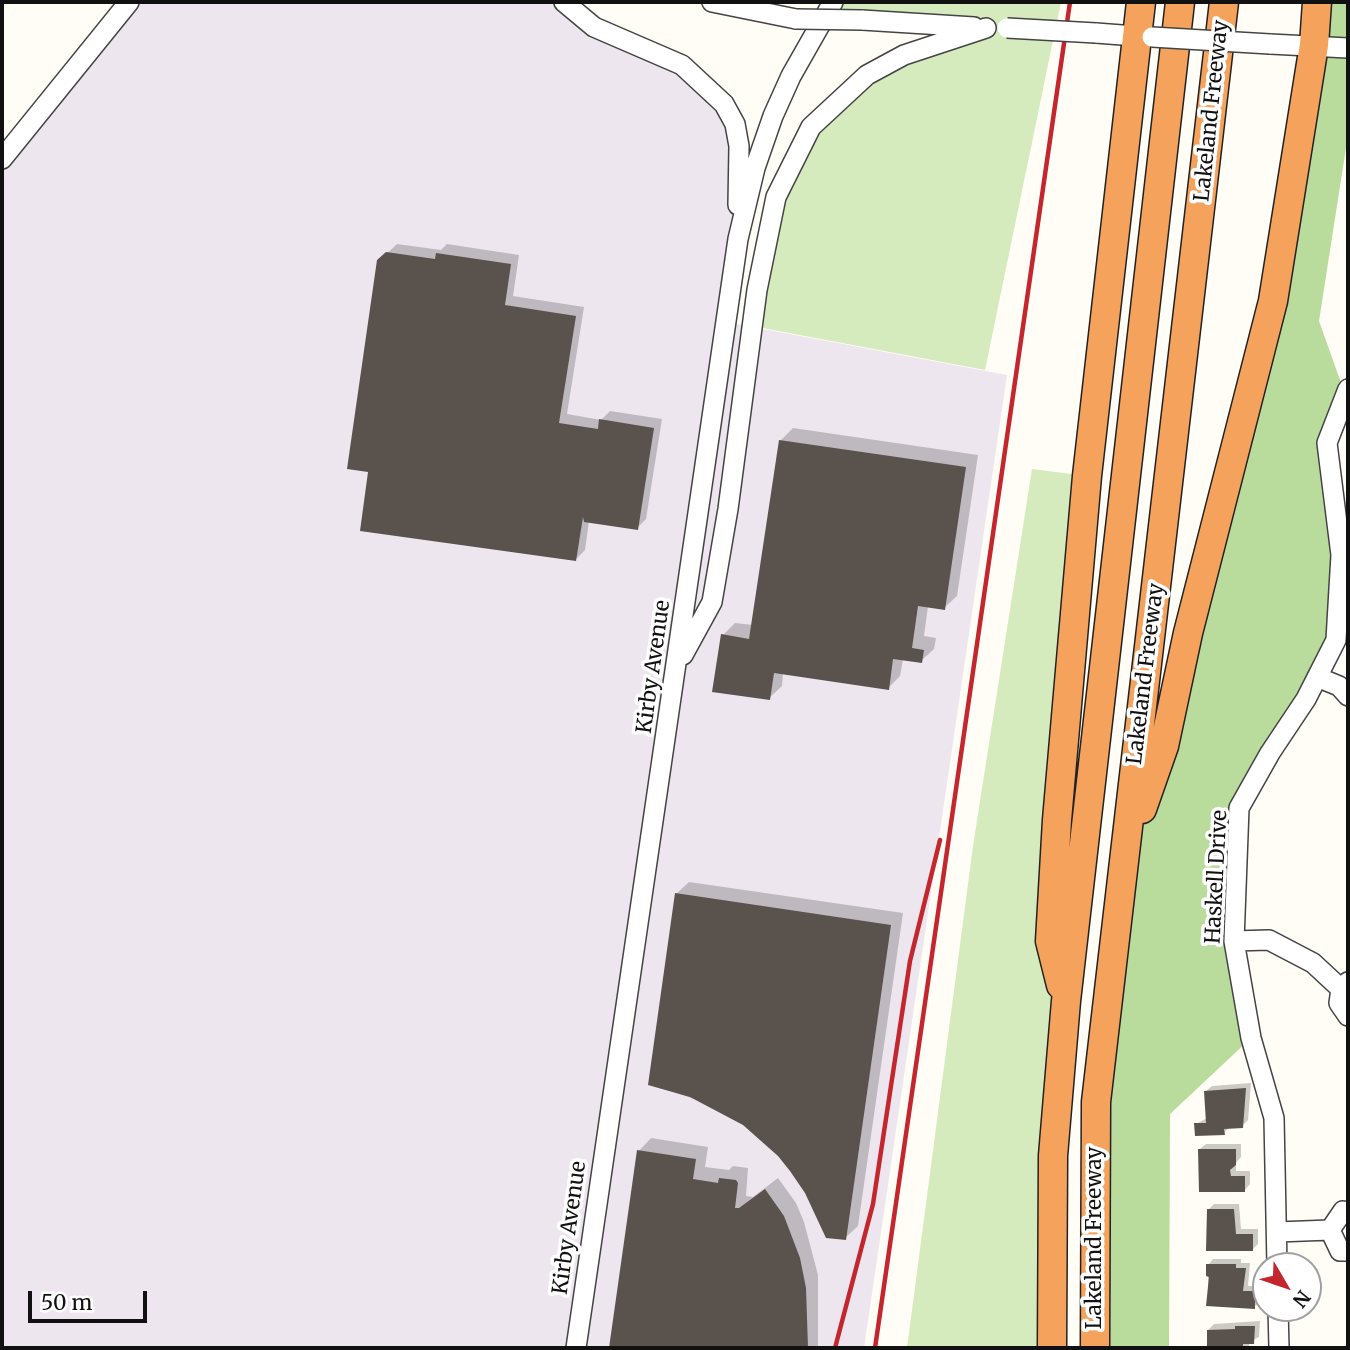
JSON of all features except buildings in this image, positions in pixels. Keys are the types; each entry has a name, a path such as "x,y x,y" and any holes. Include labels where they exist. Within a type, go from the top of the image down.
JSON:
{"highway":[{"path":"1066,1001 1050,940 1058,820 1087,476 1144,37 1141,2"},
{"name":"Lakeland Freeway","path":"1052,1348 1053,1156 1066,1001 1180,2"},
{"name":"Lakeland Freeway","path":"1095,1348 1096,1102 1224,2"},
{"path":"1124,862 1164,746 1188,634 1273,301 1314,45 1317,2"}],"street":[{"path":"564,2 594,27 682,65 724,104 735,124 738,146 738,239"},
{"path":"721,3 796,19 862,20 1348,48"},
{"path":"2,159 124,4"},
{"name":"Kirby Avenue","path":"576,1348 678,665 738,239 755,168 773,116 791,76 831,5"},
{"path":"678,665 712,602 729,509 757,290 776,197 811,127 867,75 904,55 986,28"},
{"name":"Haskell Drive","path":"1278,1252 1274,1118 1251,1038 1234,941 1239,808 1317,677 1336,639 1344,544 1327,443 1348,389"},
{"path":"1327,443 1348,443"},
{"path":"1317,677 1339,686 1348,696"},
{"path":"1234,941 1269,940 1313,963 1345,985 1339,1003 1348,1016"},
{"path":"1330,1230 1343,1212 1348,1212"},
{"path":"1277,1232 1330,1230"},
{"path":"1330,1230 1340,1251 1348,1251"},
{"path":"1278,1322 1279,1348"}],"shaded area":[{"path":"129,2 564,2 682,65 735,124 738,239 726,322 1007,375 864,1348 2,1348 2,159"}],"green space":[{"path":"833,2 1061,2 985,370 752,326 776,197 811,127 867,75 984,28 823,19"},
{"path":"1317,2 1348,2 1348,135 1319,321 1345,394 1327,443 1336,640 1239,808 1234,924 1251,1038 1170,1114 1169,1348 1095,1348 1124,861 1273,301"},
{"path":"1032,469 1087,476 1057,820 1066,1001 1052,1348 907,1348 973,846"}],"railway":[{"path":"875,1348 1070,2"},
{"path":"835,1348 873,1204 910,961 940,840"}]}
